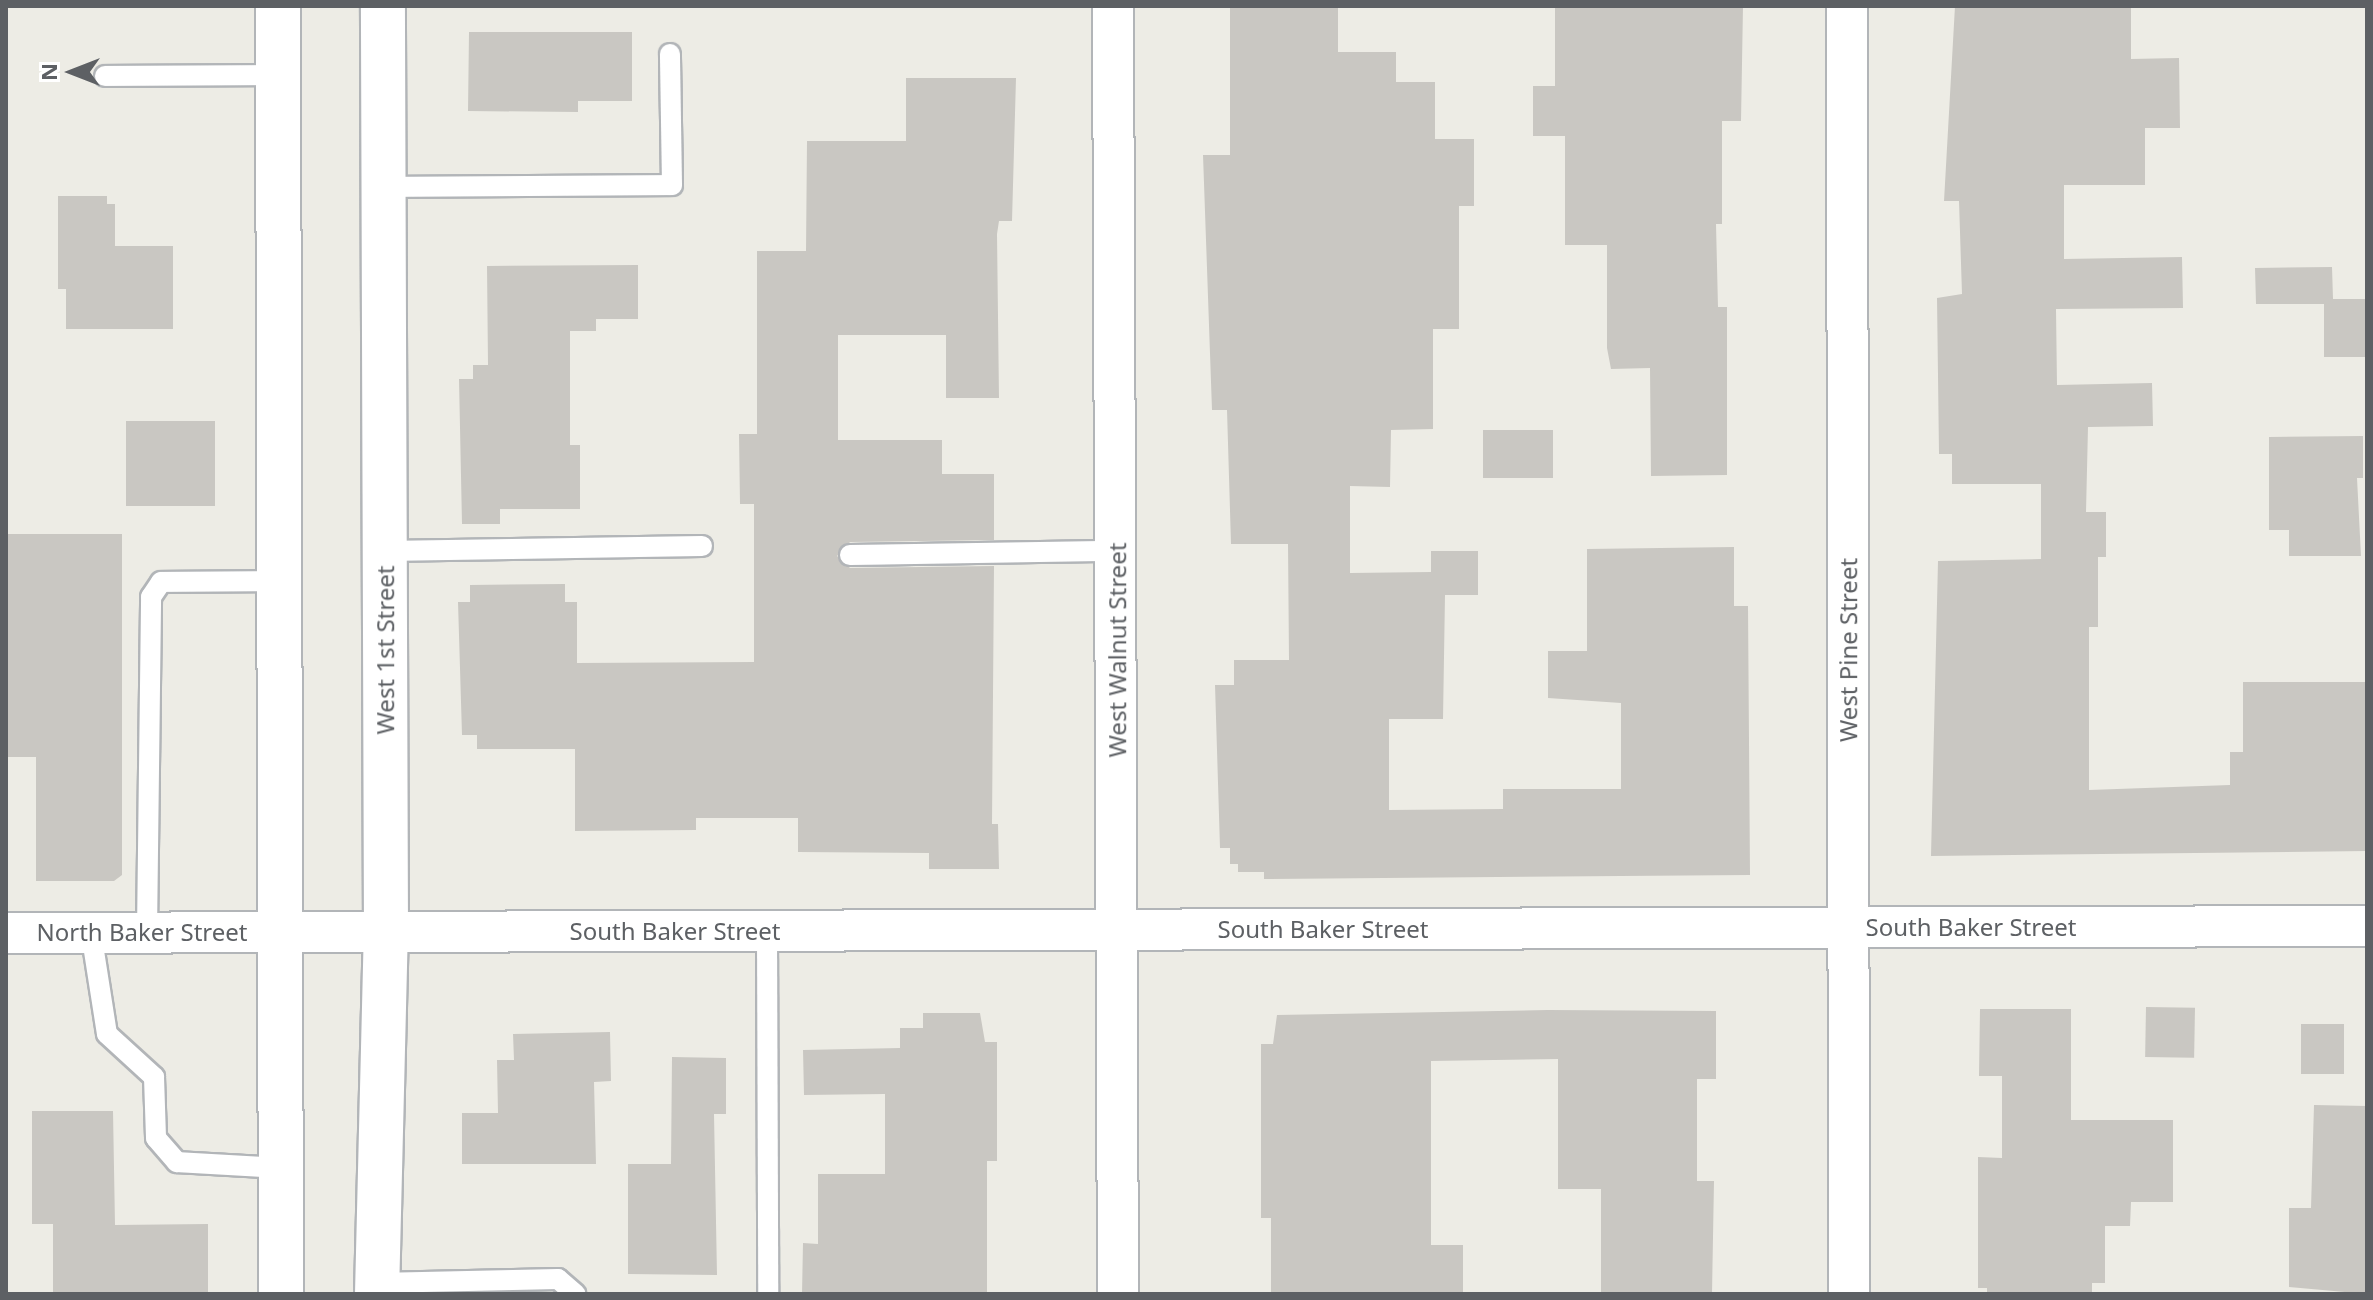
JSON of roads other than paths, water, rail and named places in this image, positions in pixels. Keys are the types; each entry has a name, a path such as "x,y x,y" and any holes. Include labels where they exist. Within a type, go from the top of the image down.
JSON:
{"main road":[{"path":"278,6 281,1294"},
{"name":"West 1st Street","path":"377,1288 386,932 383,6"}],"street":[{"name":"West Walnut Street","path":"1113,6 1119,929 1118,1294"},
{"name":"West Pine Street","path":"1847,6 1849,1294"},
{"name":"South Baker Street","path":"279,932 2367,926"},
{"name":"North Baker Street","path":"6,933 279,932"}],"lane":[{"path":"384,187 672,185 670,54"},
{"path":"105,76 278,75"},
{"path":"385,551 702,546"},
{"path":"850,555 1117,551"},
{"path":"147,932 151,597 161,582 279,581"},
{"path":"767,931 768,1294"},
{"path":"91,932 107,1034 154,1077 156,1138 177,1162 280,1168"},
{"path":"377,1288 558,1279 575,1294"}]}
